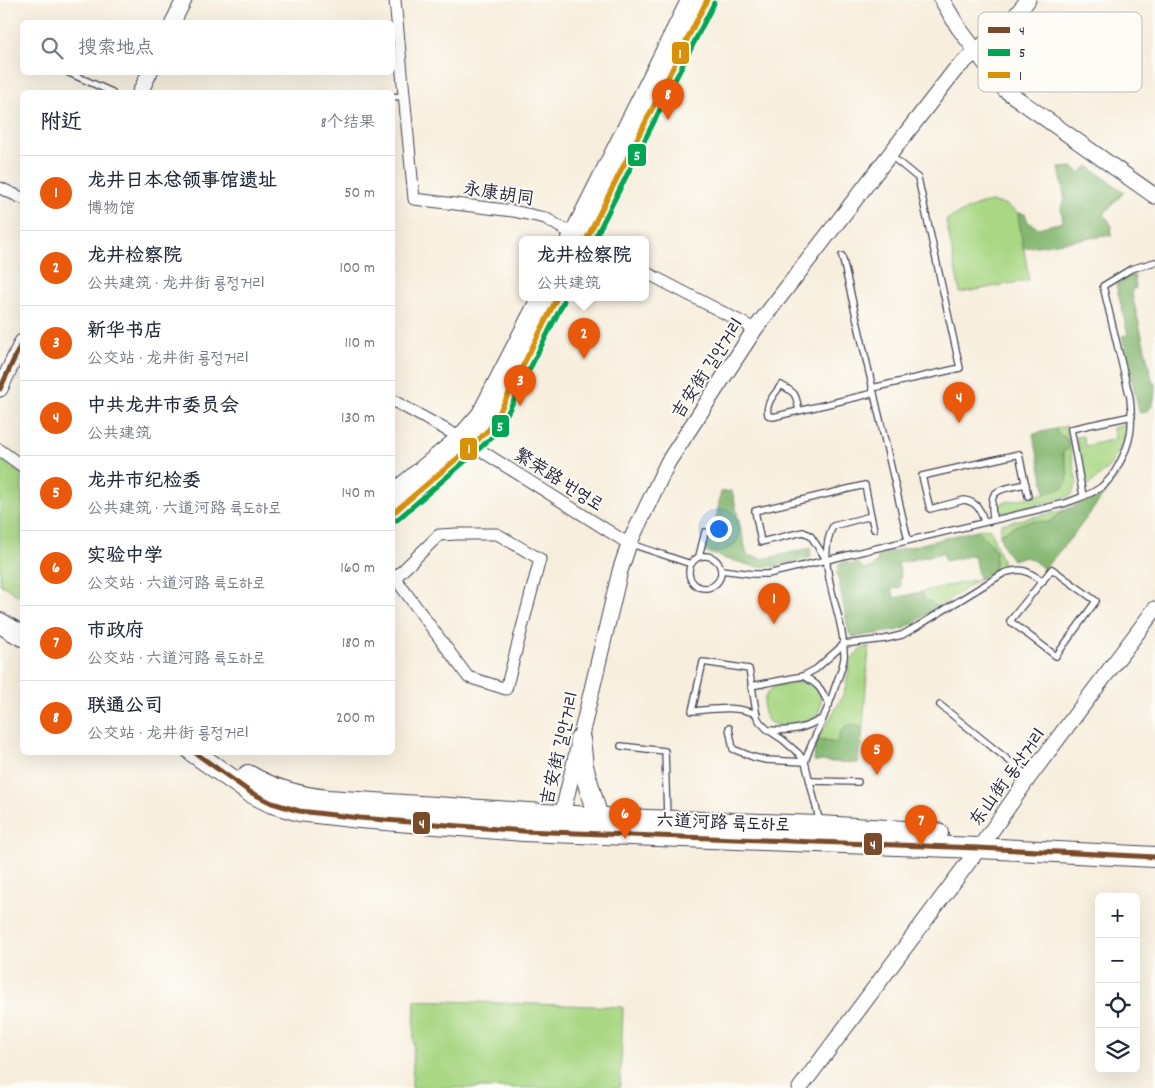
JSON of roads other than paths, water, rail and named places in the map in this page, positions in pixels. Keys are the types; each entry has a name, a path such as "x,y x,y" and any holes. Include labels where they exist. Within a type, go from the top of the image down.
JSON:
{"highway":[{"path":"0,623 20,635"},
{"path":"0,638 20,649"},
{"path":"580,739 583,766 598,818"},
{"name":"六道河路 륙도하로","path":"197,755 250,792 272,803 299,810 360,818 523,831 598,818 667,820 822,834"},
{"name":"六道河路 륙도하로","path":"218,755 260,782 287,793 313,799 560,824 983,842 1155,857"},
{"name":"六道河路 륙도하로","path":"983,842 1155,844"}],"main road":[{"path":"579,236 691,0"},
{"path":"580,236 707,0"},
{"path":"395,511 467,442 539,301"},
{"path":"395,493 490,428 555,301"}],"street":[{"path":"174,20 184,0"},
{"path":"394,0 395,20"},
{"path":"942,0 976,52"},
{"name":"吉安街 길안거리","path":"1018,12 1028,0"},
{"path":"395,24 398,97"},
{"name":"吉安街 길안거리","path":"560,824 620,571 629,544 668,462 755,328 955,70 976,52"},
{"path":"141,90 148,75"},
{"path":"1009,92 1155,196"},
{"name":"永康胡同","path":"398,97 414,199 513,211 546,218 573,236"},
{"path":"0,188 20,197"},
{"path":"649,274 755,328"},
{"path":"0,389 20,346"},
{"name":"繁荣路 번영로","path":"395,402 467,442 629,544"},
{"path":"0,450 20,465"},
{"path":"395,575 439,535 497,534 540,559 506,688 468,677 395,577"},
{"name":"东山街 동산거리","path":"800,1088 1155,609"}],"lane":[{"path":"75,75 108,90"},
{"path":"800,411 795,395 792,391 781,385 767,408 768,415 772,417 800,411 960,368 918,178 890,154"},
{"path":"842,256 908,540"},
{"path":"721,570 768,574 1066,503 1101,487 1113,475 1125,455 1131,438 1132,416 1130,398 1103,286 1131,269 1155,262"},
{"path":"1084,496 1071,429 1132,416"},
{"path":"984,522 981,511 969,501 964,500 930,509 922,476 1019,454 1028,496"},
{"path":"993,520 992,502 996,492 1026,484"},
{"path":"826,559 810,535 803,532 761,542 755,511 865,485 874,530"},
{"path":"805,762 824,718 844,660 844,644 826,559 827,541 833,526 871,516"},
{"path":"700,556 705,532"},
{"path":"629,544 691,564"},
{"path":"705,555 715,558 719,562 720,578 713,586 703,588 691,579 689,574 691,564 700,556 705,555"},
{"path":"1052,569 1096,601 1056,656 1010,621 1043,581 1052,569"},
{"path":"751,686 803,676 816,669 844,644 885,640 902,634 1004,573 1013,570 1027,570 1043,581"},
{"path":"757,714 745,709 731,708 692,711 703,662 749,669 760,722 783,740 805,762 822,834"},
{"path":"803,676 819,686 828,705"},
{"path":"940,705 1029,777"},
{"path":"768,730 785,732 804,728 824,718"},
{"path":"729,728 733,749 766,760 805,762"},
{"path":"621,746 665,751 667,820"},
{"path":"810,781 858,782"}],"place":[{"name":"联通公司","path":"668,120"},
{"name":"龙井检察院","path":"584,359"},
{"name":"新华书店","path":"520,406"},
{"name":"中共龙井市委员会","path":"959,423"},
{"name":"龙井日本总领事馆遗址","path":"774,624"},
{"name":"龙井市纪检委","path":"877,775"},
{"name":"实验中学","path":"625,839"},
{"name":"市政府","path":"921,846"}]}
